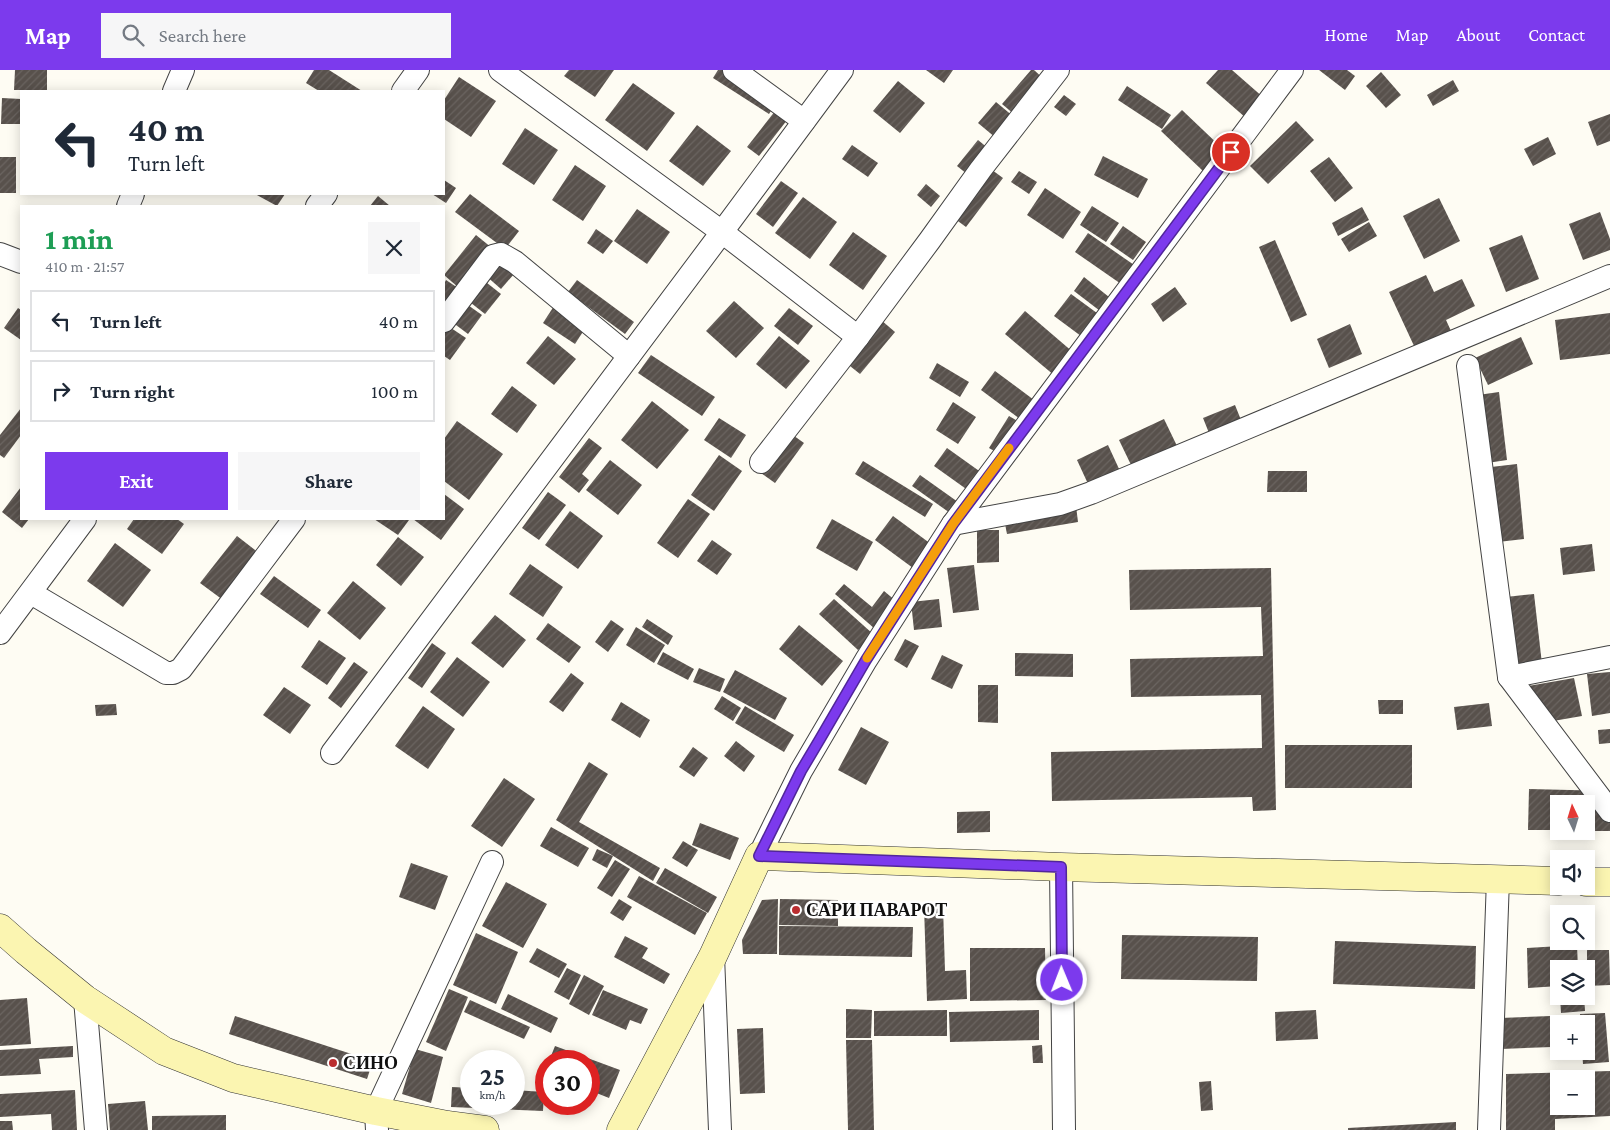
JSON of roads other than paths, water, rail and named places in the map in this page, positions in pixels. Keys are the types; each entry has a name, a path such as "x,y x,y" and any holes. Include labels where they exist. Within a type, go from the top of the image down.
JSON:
{"street":[{"path":"174,90 183,70"},
{"path":"403,90 418,70"},
{"path":"500,70 722,232 858,337"},
{"path":"734,70 804,121"},
{"path":"332,752 842,70"},
{"path":"761,462 858,337 981,169 1058,70"},
{"path":"621,1130 713,956 759,856 806,762 866,660 953,524 1292,70"},
{"path":"0,254 20,262"},
{"path":"445,320 493,256 501,254 515,262 629,356"},
{"path":"953,524 1060,504 1091,493 1610,276"},
{"path":"1468,366 1509,677 1610,811"},
{"path":"0,633 84,520"},
{"path":"31,593 166,673 173,672 180,669 293,520"},
{"path":"1509,677 1610,658"},
{"path":"759,856 1061,867 1550,881"},
{"path":"376,1120 492,862"},
{"path":"1061,867 1064,1130"},
{"path":"1489,1130 1498,879"},
{"path":"1595,882 1610,882"},
{"path":"0,928 85,999 164,1050 233,1078 376,1120 447,1125 485,1130"},
{"path":"713,956 720,1130"},
{"path":"85,999 96,1130"}],"place":[{"name":"САРИ ПАВАРОТ","path":"796,910"},
{"name":"СИНО","path":"333,1063"}]}
